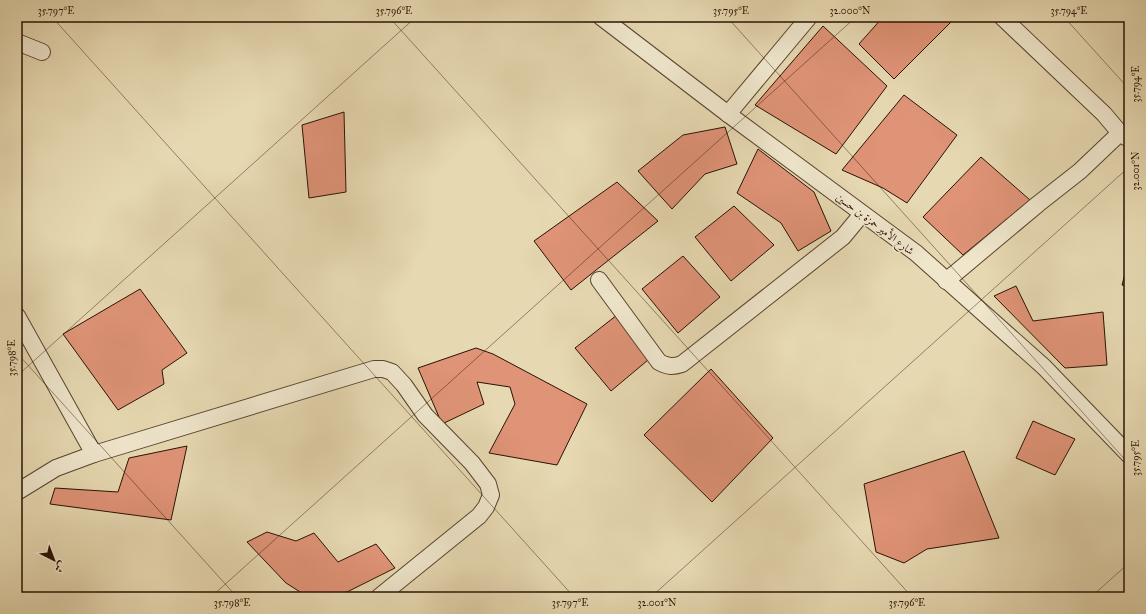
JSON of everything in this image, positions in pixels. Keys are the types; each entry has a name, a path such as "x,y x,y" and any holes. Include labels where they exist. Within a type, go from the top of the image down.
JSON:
{"street":[{"name":"شارع الأمير حمزة بن حسين","path":"600,17 916,254 1044,367 1129,455"},
{"path":"728,114 809,17"},
{"path":"946,281 1038,204 1125,136 1104,114 1002,17"},
{"path":"17,42 42,52"},
{"path":"599,280 659,362 667,366 675,367 682,364 843,237 862,214"},
{"path":"17,316 94,454"},
{"path":"17,492 56,468 94,454 374,369 383,369 392,372 404,385 424,415 476,468 488,484 491,495 486,507 479,516 379,597"}],"building":[{"path":"883,17 956,17 894,79 859,44"},
{"path":"823,26 887,86 836,154 755,105"},
{"path":"904,95 957,135 907,203 883,188 842,170"},
{"path":"344,112 346,192 309,198 302,125"},
{"path":"725,127 737,164 705,174 672,209 638,171 683,135"},
{"path":"758,149 814,192 831,231 798,251 781,223 737,193"},
{"path":"981,157 1030,200 963,255 923,217"},
{"path":"617,182 658,221 571,290 534,241"},
{"path":"734,206 774,245 731,281 695,237"},
{"path":"683,256 720,297 678,333 642,289"},
{"path":"1129,259 1129,287 1122,285"},
{"path":"1016,286 1033,321 1103,312 1107,365 1065,368 994,296"},
{"path":"140,289 187,353 162,370 164,384 118,410 63,334"},
{"path":"622,311 648,360 611,391 575,348"},
{"path":"476,348 493,354 587,404 557,465 489,453 515,404 510,387 477,382 484,404 442,424 418,368"},
{"path":"711,369 773,438 712,502 644,435"},
{"path":"1033,421 1075,439 1055,475 1016,458"},
{"path":"187,446 171,520 50,504 55,488 118,492 129,458"},
{"path":"964,451 999,538 927,549 904,563 876,552 864,484"},
{"path":"267,532 296,541 314,533 338,562 376,544 395,568 347,592 323,597 308,597 286,583 247,542"}]}
